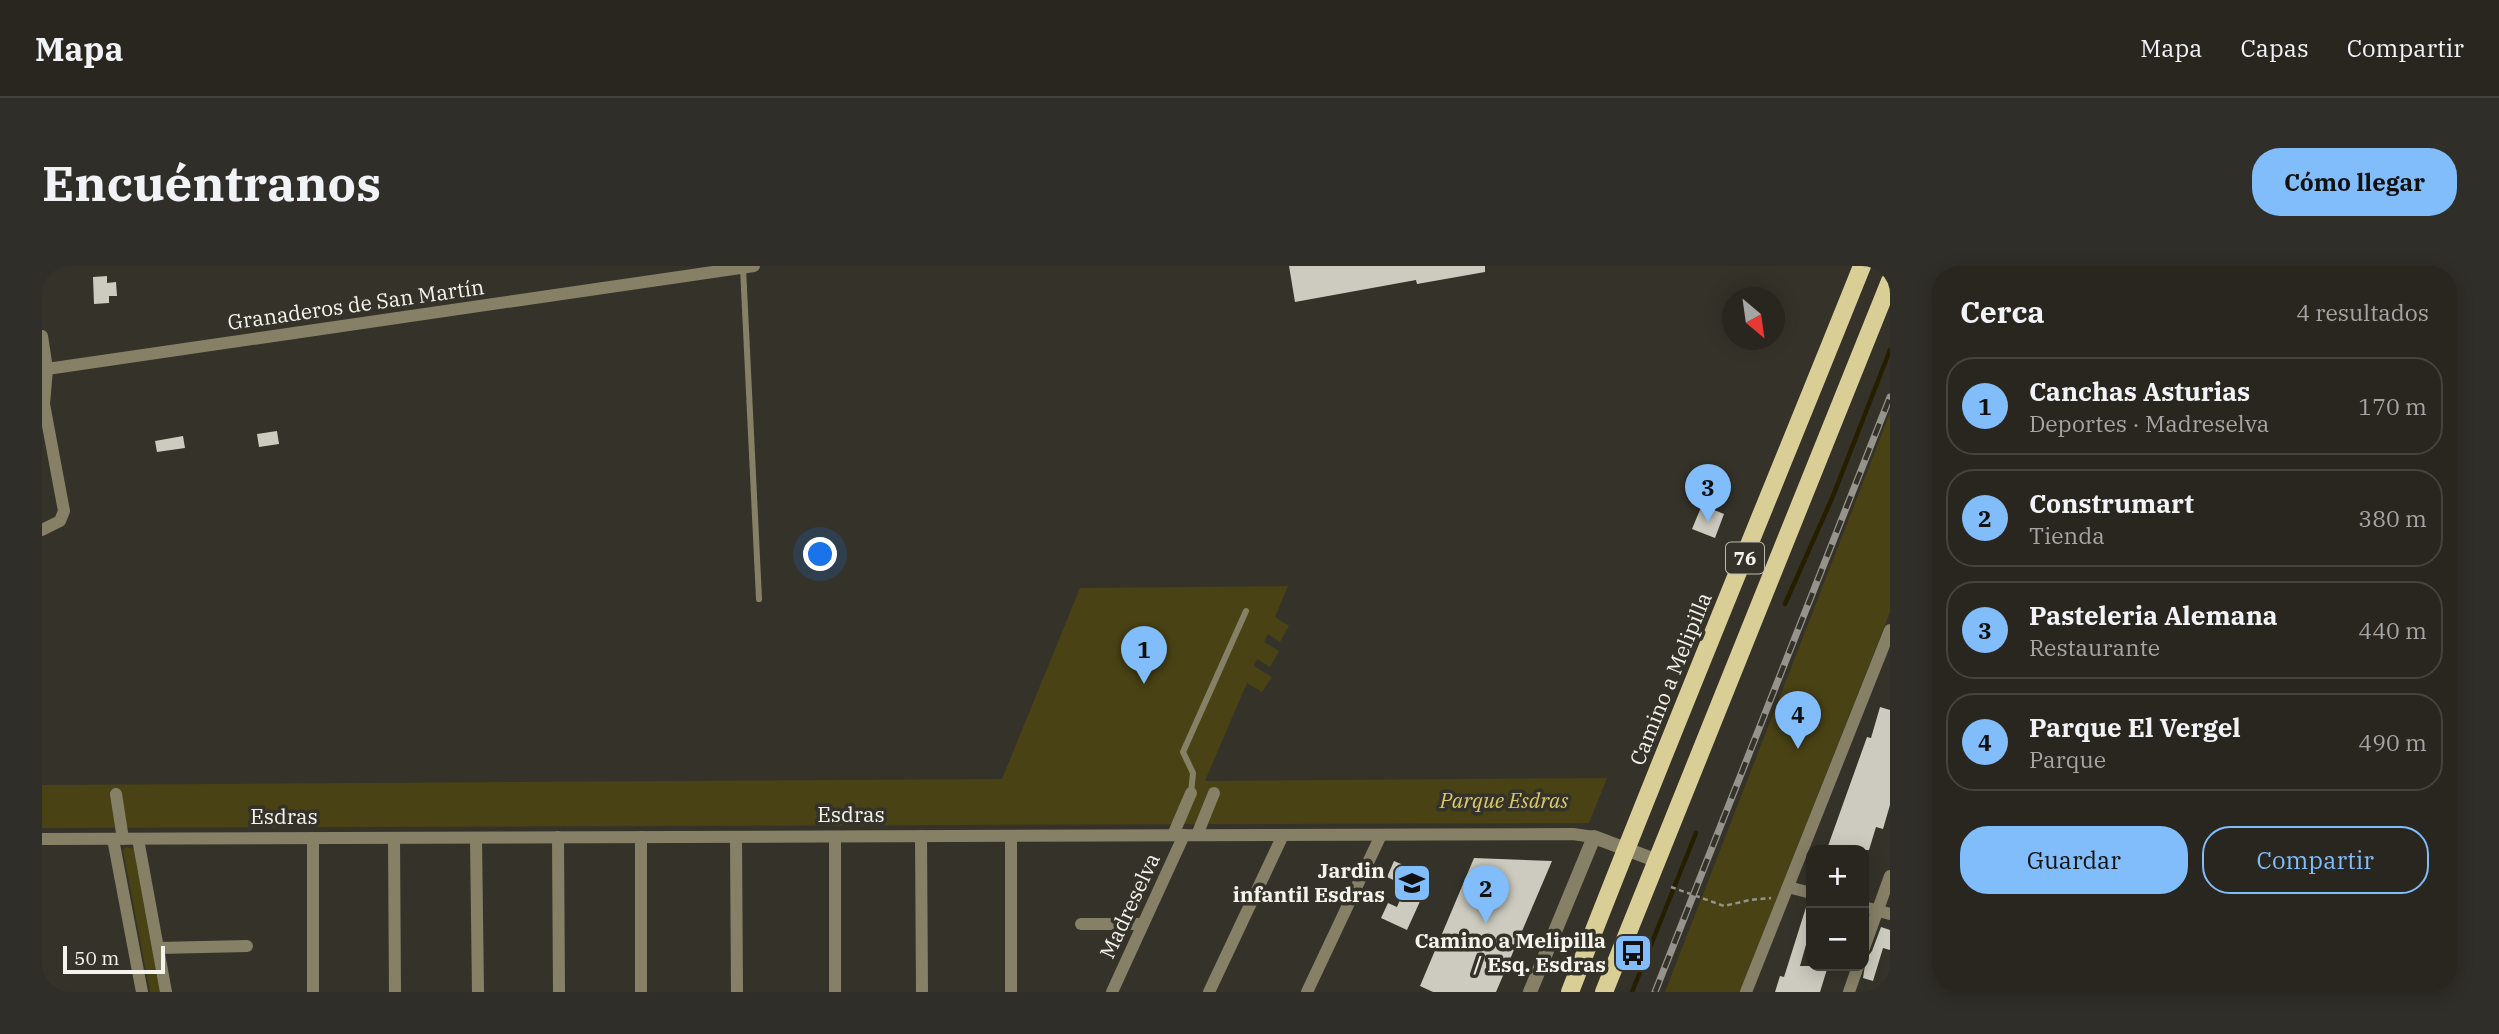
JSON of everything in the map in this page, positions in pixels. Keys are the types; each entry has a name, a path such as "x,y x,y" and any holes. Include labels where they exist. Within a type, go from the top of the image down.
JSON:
{"main road":[{"name":"Camino a Melipilla","path":"1570,992 1625,849 1748,553 1862,266"},
{"name":"76","path":"1604,992 1890,281"}],"street":[{"name":"Granaderos de San Martín","path":"47,369 749,267"},
{"path":"42,336 47,369 44,404 64,511 60,521 42,530"},
{"path":"1746,992 1890,630"},
{"name":"Madreselva","path":"1185,835 1191,793"},
{"name":"Madreselva","path":"1112,992 1185,835 1214,793"},
{"path":"116,794 118,839 142,992"},
{"name":"Esdras","path":"42,839 1573,834 1594,837 1655,860"},
{"path":"1209,992 1283,835"},
{"path":"1307,992 1381,835"},
{"path":"921,836 922,992"},
{"path":"1011,836 1011,992"},
{"path":"558,837 559,992"},
{"path":"640,837 641,992"},
{"path":"736,837 737,992"},
{"path":"835,837 835,992"},
{"path":"1530,992 1594,837"},
{"path":"313,838 313,992"},
{"path":"394,838 395,992"},
{"path":"476,838 478,992"},
{"path":"138,839 166,992"},
{"path":"1869,933 1890,876"},
{"path":"1786,892 1806,893"},
{"path":"1081,924 1143,923"},
{"path":"158,948 247,946"},
{"path":"1850,992 1856,971"}],"lane":[{"path":"749,267 759,599"},
{"path":"1191,793 1193,773 1183,752 1246,611"}],"path":[{"path":"1671,887 1724,906 1786,892"}],"green space":[{"path":"1890,413 1890,612 1740,992 1665,992"},
{"name":"Parque Esdras","path":"1288,586 1275,617 1289,626 1280,642 1268,634 1264,642 1279,651 1270,667 1257,659 1254,666 1272,677 1262,692 1247,683 1205,781 1607,778 1589,823 42,828 42,785 1002,779 1080,588"},
{"path":"126,847 134,849 161,992 150,992 123,850"}],"building":[{"path":"1289,266 1485,266 1485,272 1417,284 1416,280 1295,302"},
{"path":"107,276 107,283 116,282 117,296 109,296 109,303 94,304 93,277"},
{"path":"277,431 279,444 259,447 257,434"},
{"path":"183,436 185,448 157,452 155,441"},
{"path":"1702,505 1724,514 1715,538 1692,529"},
{"path":"1880,707 1890,710 1890,805 1883,829 1876,827 1869,850 1869,845 1828,845 1867,737 1871,738"},
{"path":"1474,858 1552,861 1496,992 1433,992 1420,986"},
{"path":"1394,861 1431,877 1407,930 1381,918 1388,903 1397,907 1406,886 1387,877"},
{"path":"1806,907 1806,945 1800,966 1806,966 1806,971 1826,971 1820,992 1775,992 1780,976 1784,977"},
{"path":"1881,927 1890,930 1890,950 1883,948 1873,981 1863,978 1864,971 1869,971 1869,955"}],"waterway":[{"path":"1785,604 1833,496 1890,350"},
{"path":"1632,992 1696,833"}],"railway":[{"path":"1655,992 1890,397"}],"place":[{"name":"Pasteleria Alemana","path":"1708,522"},
{"name":"Canchas Asturias","path":"1144,684"},
{"name":"Parque El Vergel","path":"1798,749"},
{"name":"Jardin infantil Esdras","path":"1412,883"},
{"name":"Construmart","path":"1486,923"},
{"name":"Camino a Melipilla / Esq. Esdras","path":"1633,953"}]}
